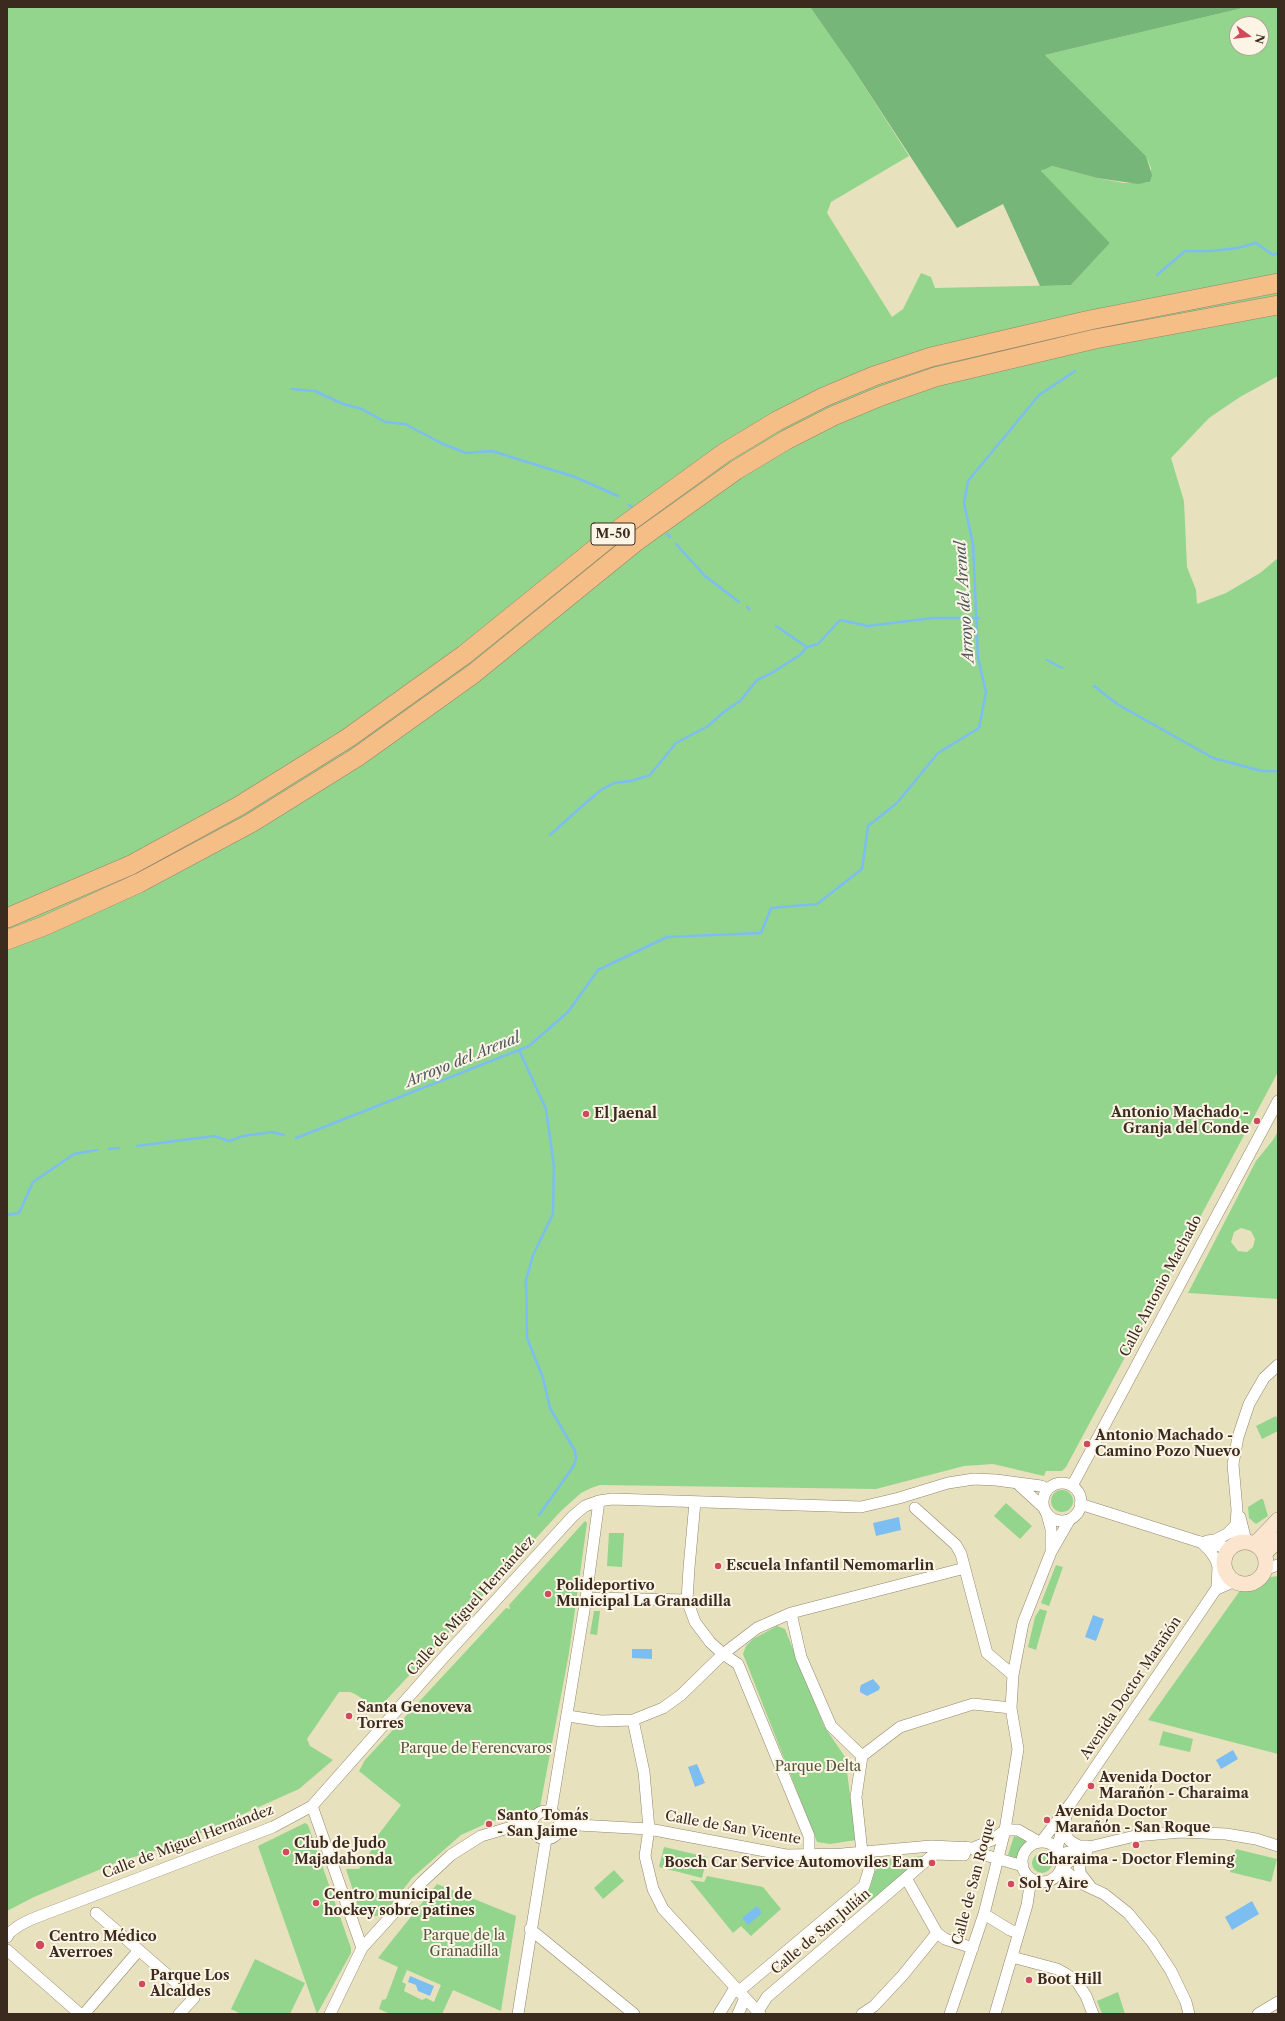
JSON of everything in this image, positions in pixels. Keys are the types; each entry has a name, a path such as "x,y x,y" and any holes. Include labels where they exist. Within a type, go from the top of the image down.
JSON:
{"highway":[{"name":"M-50","path":"7,918 131,865 238,806 348,738 464,655 626,524 724,453 784,417 824,397 874,376 931,357 1090,320 1278,283"},
{"name":"M-50","path":"7,940 44,926 139,883 251,823 337,769 473,674 638,540 736,470 833,416 881,396 943,375 1095,339 1278,305"}],"street":[{"name":"Calle Antonio Machado","path":"1072,1486 1278,1101"},
{"path":"1260,1551 1239,1525 1233,1464 1238,1437 1249,1404 1264,1378 1278,1365"},
{"name":"Calle de Miguel Hernández","path":"7,1950 9,1944 7,1938 9,1933 32,1919 273,1827 312,1806 573,1516 585,1506 599,1501 612,1499 861,1507 948,1484 974,1479 996,1480 1041,1486 1047,1489"},
{"path":"1057,1483 1062,1483 1072,1486 1079,1494 1080,1504 1078,1510 1070,1519 1051,1552 1051,1529 1043,1499 1047,1489 1057,1483"},
{"path":"1018,1484 1057,1520 1070,1519"},
{"path":"551,1812 568,1716 599,1501"},
{"path":"695,1502 688,1568 687,1600 695,1622 710,1642 723,1654 738,1664 809,1836 809,1856"},
{"path":"1080,1504 1200,1542 1260,1551"},
{"path":"915,1508 956,1545 961,1554 987,1653 1012,1675"},
{"path":"1260,1551 1225,1568 1231,1577 1250,1584 1257,1581 1260,1551 1278,1520"},
{"path":"1200,1542 1215,1540 1228,1534 1239,1525"},
{"path":"1239,1525 1252,1532 1260,1551"},
{"path":"1200,1542 1210,1551 1216,1560 1218,1573 1217,1589"},
{"name":"Calle de San Roque","path":"950,2014 984,1914 999,1859 1018,1749 1011,1708 1012,1675 1023,1623 1051,1552"},
{"path":"568,1716 601,1721 633,1720 663,1708 681,1695 723,1654 757,1628 791,1613 965,1568"},
{"path":"1217,1589 1231,1577"},
{"name":"Avenida Doctor Marañón","path":"1023,1866 1024,1853 1033,1844 1040,1842 1071,1803 1217,1589"},
{"path":"586,1598 687,1600"},
{"path":"791,1613 801,1657 831,1726 862,1756 900,1727 973,1704 1011,1708"},
{"path":"633,1720 644,1772 649,1829 645,1856 653,1889 663,1909 759,2012"},
{"name":"Calle de San Julián","path":"740,1993 864,1886 868,1870 856,1797 862,1756"},
{"name":"Avenida Doctor Marañón","path":"1062,1867 1059,1851 1061,1830 1071,1803"},
{"path":"312,1806 362,1948"},
{"path":"542,1811 551,1812 557,1816 560,1824 560,1828 555,1836 546,1839 537,1837 534,1833 532,1824 535,1816 542,1811"},
{"path":"330,2014 362,1948 422,1882 451,1855 480,1836 518,1825 532,1824"},
{"name":"Calle de San Vicente","path":"560,1824 649,1829 786,1855 809,1856 931,1846 970,1847 992,1840 1005,1830"},
{"path":"1005,1830 1018,1830 1040,1842 1048,1843 1059,1851 1095,1846 1135,1836 1176,1832 1208,1832 1256,1839 1278,1846"},
{"path":"1061,1830 1070,1840 1079,1846 1095,1846"},
{"path":"1256,1839 1278,1836"},
{"path":"518,2014 530,1929 546,1839"},
{"path":"1023,1866 1027,1875 1035,1880 1051,1880 1056,1877 1062,1867 1095,1846"},
{"name":"Calle de San Julián","path":"759,2012 767,1997 934,1854 964,1855 970,1847"},
{"name":"Calle de San Vicente","path":"970,1847 978,1853 1023,1866"},
{"path":"1082,1854 1079,1861 1080,1873 1090,1886"},
{"path":"1062,1867 1076,1881 1090,1886 1104,1894 1128,1913 1152,1942 1171,1971 1186,2002 1189,2014"},
{"path":"906,1878 937,1933 945,1939 973,1948"},
{"path":"996,2014 1035,1880"},
{"path":"96,1912 194,1998 179,2014"},
{"path":"984,1914 1010,1930 1019,1933"},
{"path":"530,1929 634,2014"},
{"path":"862,2014 874,2006 937,1933"},
{"path":"7,1950 80,2014"},
{"path":"84,2014 139,1950"},
{"path":"1012,1957 1057,1969 1072,1978 1077,1982 1086,1996 1093,2014"},
{"path":"719,2014 740,1993"},
{"path":"738,2014 740,1993"},
{"path":"1258,2014 1278,2002"}],"green space":[{"path":"7,7 810,7 852,67 909,156 831,202 827,213 892,317 903,309 921,273 931,277 935,288 1071,285 1110,243 1041,172 1046,168 1052,166 1097,178 1124,183 1150,182 1151,168 1146,156 1045,55 1247,7 1278,7 1278,376 1240,397 1209,418 1171,458 1184,501 1187,567 1196,590 1197,604 1226,593 1260,573 1278,558 1278,1072 1066,1467 1062,1471 1046,1471 1044,1476 993,1464 964,1466 876,1489 600,1485 591,1488 581,1493 561,1511 378,1709 355,1694 350,1692 339,1692 307,1739 310,1746 333,1760 299,1789 172,1846 120,1861 34,1897 7,1911"},
{"path":"810,7 1247,7 1045,55 1146,156 1152,175 1150,182 1138,184 1097,178 1052,166 1041,171 1110,243 1071,285 1040,286 1003,204 957,228 852,67"},
{"path":"1278,1131 1278,1299 1188,1293 1256,1161 1273,1140","holes":["1241,1228 1251,1231 1255,1239 1253,1247 1247,1252 1238,1251 1231,1242 1234,1232"]},
{"path":"1276,1416 1278,1421 1278,1431 1262,1439 1256,1426"},
{"path":"1062,1490 1070,1493 1073,1501 1070,1509 1062,1512 1054,1509 1051,1501 1054,1493"},
{"path":"1263,1499 1268,1516 1256,1524 1249,1518 1248,1507"},
{"path":"1006,1503 1032,1526 1020,1539 994,1516"},
{"name":"Parque de Ferencvaros","path":"585,1521 587,1523 569,1653 540,1807 530,1813 492,1821 461,1835 412,1878 392,1904 377,1916 367,1917 359,1909 346,1869 359,1869 371,1851 372,1843 401,1805 359,1771 365,1760 506,1608 510,1609 509,1605"},
{"path":"609,1533 624,1533 622,1567 607,1566"},
{"path":"1056,1565 1063,1567 1049,1606 1041,1603"},
{"path":"1278,1576 1278,1754 1148,1720 1239,1592 1262,1584 1271,1577"},
{"path":"1040,1609 1047,1611 1036,1650 1028,1647 1035,1617"},
{"path":"594,1611 600,1611 597,1635 590,1634"},
{"name":"Parque Delta","path":"777,1626 785,1629 824,1726 845,1757 856,1840 830,1844 817,1842 743,1654 746,1646 753,1639"},
{"path":"1163,1731 1193,1739 1190,1752 1159,1745"},
{"path":"305,1823 308,1825 351,1948 351,1953 317,2014 258,1846"},
{"path":"1014,1836 1029,1840 1021,1850 1018,1859 1008,1855"},
{"path":"664,1847 707,1857 702,1878 659,1867"},
{"path":"1236,1849 1277,1859 1271,1882 1230,1872"},
{"path":"1042,1853 1049,1856 1052,1863 1049,1870 1042,1873 1035,1870 1032,1863 1035,1856"},
{"path":"923,1856 871,1904 861,1893 870,1887 875,1871 883,1860"},
{"path":"614,1870 624,1881 603,1899 594,1888"},
{"path":"707,1876 763,1887 781,1909 751,1936 741,1926 733,1933 690,1880 704,1882"},
{"name":"Parque de la Granadilla","path":"437,1884 516,1916 501,2011 453,1990 442,2014 390,2014 379,2009 382,2000 386,1999 398,1967 378,1958","holes":["407,1970 441,1985 434,2002 426,1998 422,2000 404,1991 406,1984 402,1982"]},
{"path":"255,1959 305,1983 290,2014 241,2014 231,2009"},
{"path":"1118,1992 1125,2014 1102,2014 1097,2001"}],"water":[{"path":"899,1517 901,1530 876,1536 873,1523"},
{"path":"1093,1615 1104,1619 1096,1641 1085,1637"},
{"path":"632,1649 652,1649 652,1659 632,1658"},
{"path":"873,1679 880,1687 879,1690 867,1696 860,1692 861,1685"},
{"path":"1233,1750 1238,1759 1221,1769 1216,1760"},
{"path":"697,1764 705,1783 695,1787 688,1767"},
{"path":"1252,1901 1259,1914 1232,1930 1225,1917"},
{"path":"757,1906 762,1913 748,1925 742,1918"},
{"path":"410,1976 434,1986 430,1996 418,1991 416,1985 408,1982"}],"waterway":[{"name":"Arroyo del Arenal","path":"1157,275 1185,251 1211,251 1238,248 1256,243 1273,255 1278,253"},
{"name":"Arroyo del Arenal","path":"296,1138 529,1046 568,1012 598,970 667,937 761,933 771,908 817,904 862,869 868,826 897,803 938,753 979,728 986,692 978,658 973,544 964,503 968,481 1039,395 1075,371"},
{"path":"292,389 315,391 343,404 362,409 385,422 405,424 441,443 466,453 492,451 575,477 618,496"},
{"path":"667,534 670,537"},
{"path":"676,544 705,576 739,602"},
{"path":"776,626 807,647 818,644 840,620 868,626 933,618 979,618"},
{"path":"550,835 601,790 614,783 631,781 650,775 676,743 708,726 725,711 740,701 757,680 770,674 800,655 807,647"},
{"path":"1047,660 1062,668"},
{"path":"1094,686 1117,704 1213,758 1262,771 1278,771"},
{"path":"519,1050 546,1109 554,1167 553,1214 533,1255 526,1280 527,1338 543,1378 550,1408 575,1451 576,1459 573,1467 539,1515"},
{"name":"Arroyo del Arenal","path":"137,1146 214,1136 229,1141 243,1136 272,1132 284,1135"},
{"name":"Arroyo del Arenal","path":"109,1149 119,1148"},
{"name":"Arroyo del Arenal","path":"7,1215 19,1213 33,1182 74,1154 97,1150"}],"place":[{"name":"El Jaenal","path":"586,1114"},
{"name":"Antonio Machado - Granja del Conde","path":"1257,1121"},
{"name":"Antonio Machado - Camino Pozo Nuevo","path":"1087,1444"},
{"name":"Escuela Infantil Nemomarlin","path":"718,1566"},
{"name":"Polideportivo Municipal La Granadilla","path":"548,1594"},
{"name":"Santa Genoveva Torres","path":"349,1716"},
{"name":"Avenida Doctor Marañón - Charaima","path":"1091,1786"},
{"name":"Avenida Doctor Marañón - San Roque","path":"1047,1820"},
{"name":"Santo Tomás - San Jaime","path":"489,1824"},
{"name":"Charaima - Doctor Fleming","path":"1136,1845"},
{"name":"Club de Judo Majadahonda","path":"286,1852"},
{"name":"Bosch Car Service Automoviles Eam","path":"932,1863"},
{"name":"Sol y Aire","path":"1011,1884"},
{"name":"Centro municipal de hockey sobre patines","path":"316,1903"},
{"name":"Centro Médico Averroes","path":"40,1945"},
{"name":"Boot Hill","path":"1029,1980"},
{"name":"Parque Los Alcaldes","path":"142,1984"}]}
